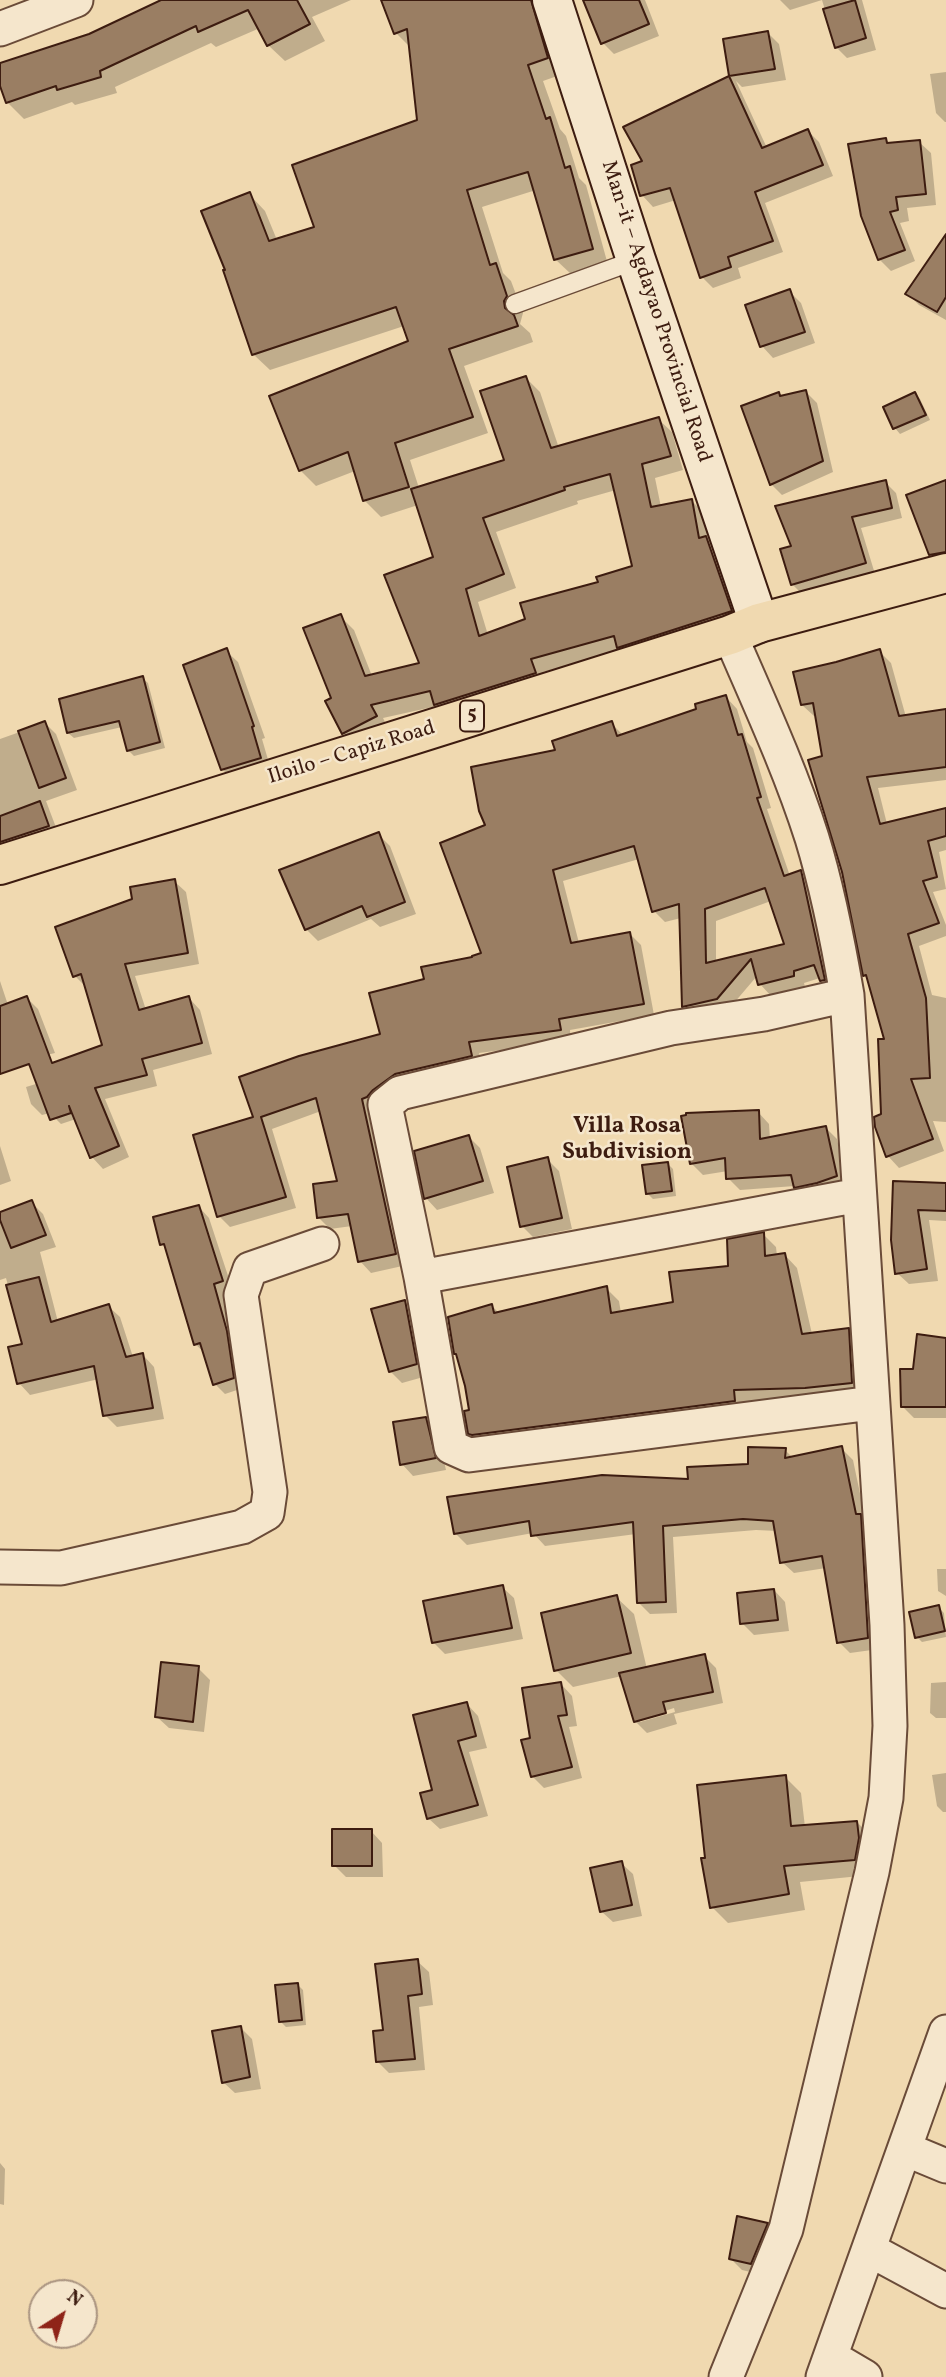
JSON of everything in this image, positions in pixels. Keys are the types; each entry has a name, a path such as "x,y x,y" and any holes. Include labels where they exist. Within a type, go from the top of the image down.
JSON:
{"highway":[{"name":"Iloilo – Capiz Road","path":"0,865 745,629 946,573"}],"street":[{"path":"0,29 76,0"},
{"name":"Man-it – Agdayao Provincial Road","path":"552,0 636,260 745,629"},
{"path":"726,2377 786,2229 872,1872 886,1798 890,1726 887,1625 847,995 834,918 812,839 745,629"},
{"path":"847,995 764,1014 671,1028 400,1093 385,1105 421,1277 451,1447 469,1455 872,1403"},
{"path":"421,1277 859,1195"},
{"path":"0,1567 61,1568 242,1527 267,1513 270,1492 241,1295 250,1269 321,1244"},
{"path":"865,2377 827,2367 946,2032"},
{"path":"905,2150 946,2166"},
{"path":"870,2250 946,2291"}],"lane":[{"path":"514,304 636,260"}],"building":[{"path":"161,0 297,0 310,24 267,46 248,10 198,32 196,26 100,71 101,77 57,90 56,86 6,103 0,86 0,63 89,34"},
{"path":"381,0 531,0 548,58 528,65 546,119 550,117 565,168 570,166 593,249 554,260 528,172 467,190 490,265 496,263 507,296 504,301 505,308 514,315 518,326 449,349 473,417 395,443 409,487 363,501 348,452 299,471 269,396 408,341 396,307 252,355 225,270 201,211 250,192 269,241 314,227 292,165 417,120 407,29 394,34"},
{"path":"583,0 639,0 649,24 601,44"},
{"path":"855,0 866,38 835,48 823,9"},
{"path":"768,31 775,69 729,76 723,39"},
{"path":"729,76 762,148 808,129 823,165 755,192 773,241 728,257 731,267 700,278 670,188 640,196 631,165 642,161 623,127"},
{"path":"886,138 887,143 920,140 926,194 896,197 898,210 890,212 905,250 878,260 861,216 848,144"},
{"path":"946,234 946,297 937,312 905,294"},
{"path":"790,289 805,332 760,347 745,305"},
{"path":"526,376 551,448 659,417 671,456 642,464 651,507 692,499 699,538 706,536 732,611 617,648 614,636 531,659 536,673 434,705 430,691 371,705 377,716 342,734 325,701 331,698 303,628 341,614 365,676 419,663 384,575 433,557 411,489 504,460 480,391","holes":["610,474 632,566 596,577 598,582 520,603 525,619 479,636 466,589 504,574 483,518 565,490 564,487"]},
{"path":"806,390 823,461 770,485 741,406 779,392 780,396"},
{"path":"915,392 926,415 893,429 883,407"},
{"path":"886,480 892,508 852,517 866,563 791,585 780,549 791,546 775,506"},
{"path":"946,480 946,552 929,555 906,495"},
{"path":"227,648 254,726 252,727 261,758 221,770 183,665"},
{"path":"880,649 899,716 946,709 946,767 867,777 880,824 946,808 946,836 928,841 937,877 923,881 939,923 908,934 926,998 930,1078 911,1079 933,1139 886,1157 874,1117 881,1114 878,1039 884,1039 866,975 863,976 842,872 808,760 822,756 813,703 801,705 793,672"},
{"path":"143,676 160,742 127,751 119,721 67,733 59,699"},
{"path":"726,695 738,735 742,734 761,797 757,798 784,876 801,870 825,980 820,981 814,965 794,971 794,976 758,985 751,959 717,999 682,1007 679,904 652,912 634,846 553,870 571,943 630,932 644,1004 559,1019 561,1030 469,1042 472,1056 395,1074 362,1099 396,1254 358,1262 348,1214 317,1218 313,1184 337,1181 316,1098 261,1117 286,1197 217,1217 193,1135 253,1117 239,1077 299,1056 380,1034 369,993 424,979 421,967 481,953 440,843 485,825 479,811 471,767 555,750 552,741 612,721 617,736 696,709 695,704","holes":["765,888 784,944 706,963 705,909"]},
{"path":"45,721 66,778 39,788 18,731"},
{"path":"40,801 49,826 0,842 0,816"},
{"path":"379,832 405,902 367,917 362,906 305,930 279,870"},
{"path":"175,879 188,953 125,964 139,1010 189,996 202,1043 142,1059 147,1075 95,1088 119,1146 90,1158 69,1106 71,1113 50,1120 29,1064 0,1074 0,1006 27,996 52,1063 102,1045 81,974 73,977 55,927 132,899 130,887"},
{"path":"759,1110 760,1139 826,1126 837,1176 794,1188 791,1175 726,1179 725,1158 690,1164 681,1116 686,1113"},
{"path":"469,1135 483,1181 424,1199 414,1151"},
{"path":"548,1157 562,1218 520,1227 507,1167"},
{"path":"668,1162 672,1191 646,1194 642,1165"},
{"path":"893,1181 946,1183 946,1211 918,1210 927,1269 895,1274 891,1240"},
{"path":"32,1200 46,1235 11,1248 0,1220 0,1212"},
{"path":"199,1205 223,1281 214,1284 227,1331 234,1378 213,1385 200,1343 194,1345 164,1244 160,1245 153,1217"},
{"path":"764,1232 765,1256 785,1253 802,1334 849,1328 852,1383 805,1388 734,1390 735,1401 468,1434 464,1411 469,1410 465,1386 454,1354 448,1317 492,1304 494,1313 607,1286 611,1313 673,1302 669,1272 728,1266 727,1239"},
{"path":"39,1277 51,1322 109,1304 126,1357 143,1353 153,1408 103,1416 94,1366 17,1384 8,1347 22,1344 6,1285"},
{"path":"405,1300 417,1364 389,1372 371,1309"},
{"path":"917,1334 946,1338 946,1407 901,1407 900,1369 913,1369"},
{"path":"426,1417 436,1458 400,1465 393,1422"},
{"path":"842,1446 856,1514 861,1514 868,1638 837,1643 822,1556 780,1563 773,1521 743,1519 663,1526 666,1602 637,1603 633,1522 531,1536 529,1521 454,1534 447,1497 602,1475 688,1479 687,1467 748,1464 748,1447 786,1448 785,1458"},
{"path":"503,1585 512,1628 432,1643 423,1601"},
{"path":"774,1589 778,1620 740,1624 737,1593"},
{"path":"617,1595 631,1653 554,1671 541,1613"},
{"path":"939,1605 945,1631 915,1638 909,1612"},
{"path":"705,1654 713,1692 663,1702 666,1713 634,1722 619,1673"},
{"path":"161,1662 199,1666 193,1722 155,1717"},
{"path":"561,1682 567,1715 558,1716 572,1767 531,1777 521,1740 530,1738 522,1688"},
{"path":"467,1702 476,1736 458,1741 478,1805 427,1819 420,1793 432,1790 413,1715"},
{"path":"786,1775 791,1826 857,1821 859,1838 855,1860 784,1866 789,1894 710,1908 701,1858 705,1858 697,1785"},
{"path":"332,1829 372,1829 372,1866 332,1866"},
{"path":"622,1861 632,1905 600,1912 590,1868"},
{"path":"418,1959 422,1994 408,1996 415,2059 376,2062 373,2031 383,2030 375,1964"},
{"path":"298,1983 302,2020 279,2022 275,1985"},
{"path":"241,2026 250,2077 222,2083 212,2031"},
{"path":"737,2216 768,2223 751,2264 729,2259"}],"district":[{"name":"Villa Rosa Subdivision","path":"627,1141"}]}
